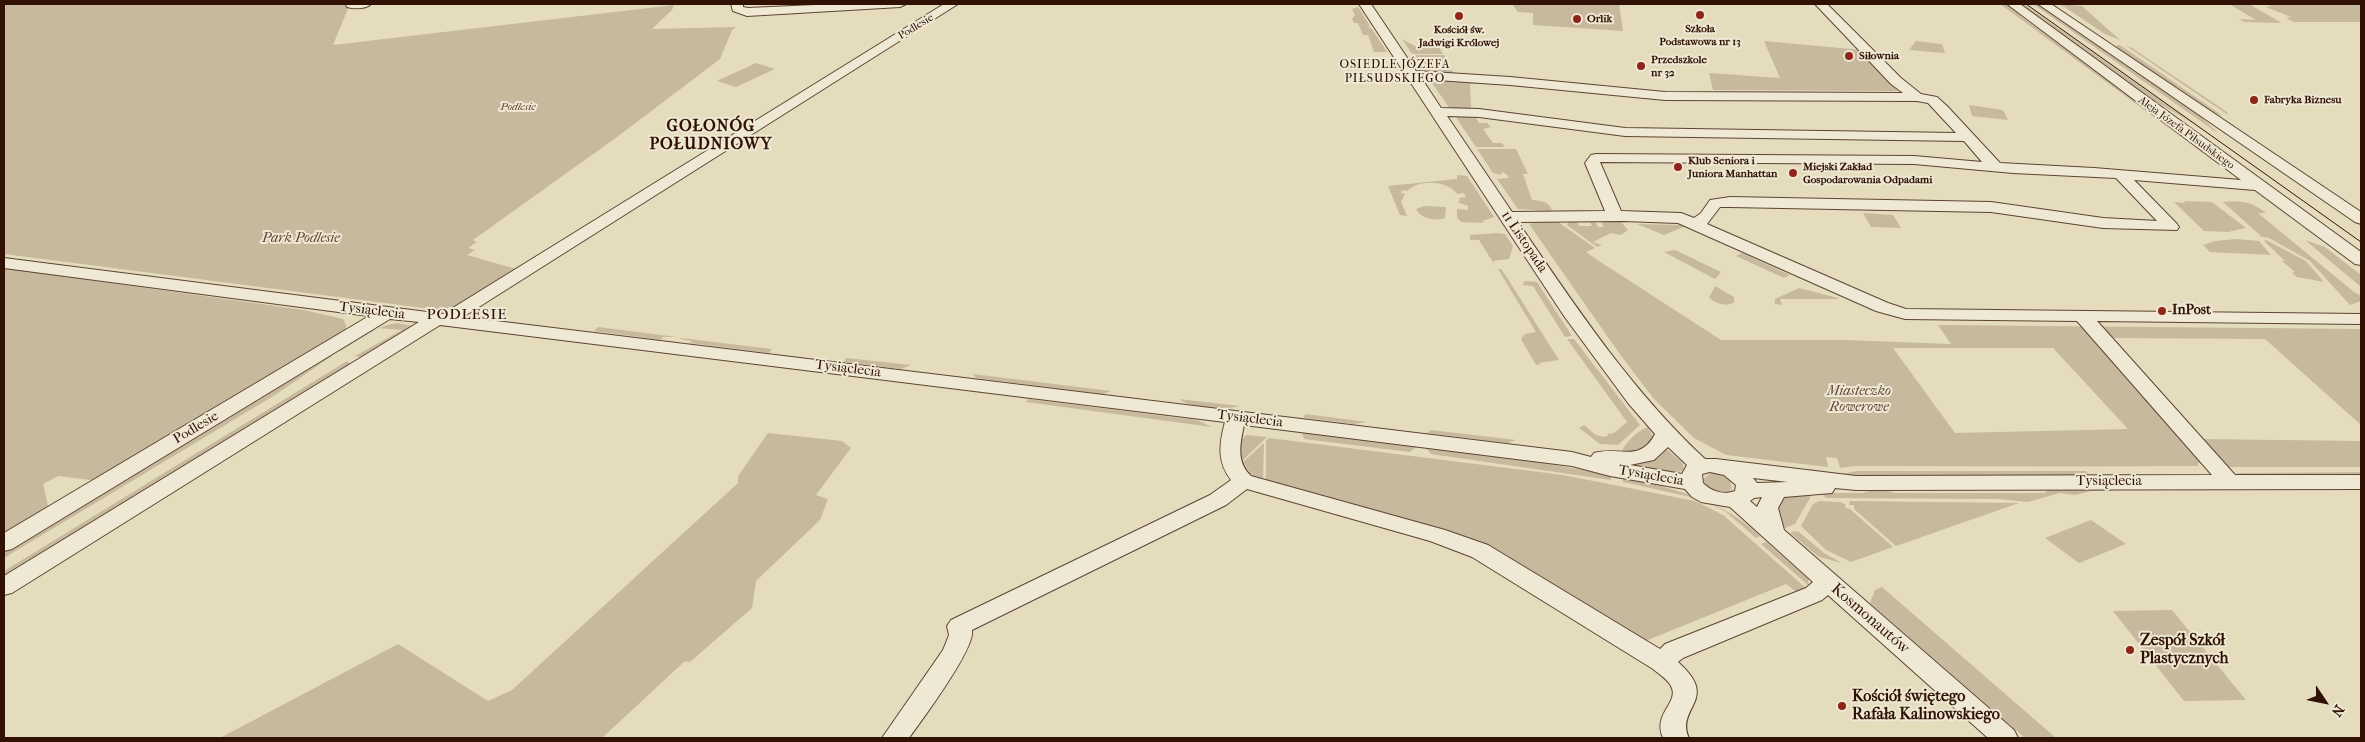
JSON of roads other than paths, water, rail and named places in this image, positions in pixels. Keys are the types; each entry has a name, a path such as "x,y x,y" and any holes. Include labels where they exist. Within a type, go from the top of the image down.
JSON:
{"street":[{"path":"352,4 365,4"},
{"path":"737,4 737,8 748,12 900,4"},
{"name":"Podlesie","path":"442,320 952,4"},
{"name":"11 Listopada","path":"1366,4 1507,217 1611,369 1665,433 1696,474"},
{"path":"1821,4 1896,81 1917,97"},
{"name":"Aleja Józefa Piłsudskiego","path":"2013,4 2361,260"},
{"name":"Aleja Józefa Piłsudskiego","path":"2044,4 2361,219"},
{"path":"1413,75 1510,81 1665,96 1917,97 1932,100 1995,167"},
{"path":"1437,112 1479,113 1625,132 1745,129 1968,137"},
{"path":"1615,216 1593,166 1592,162 1596,158 1905,160 2120,174 2258,186"},
{"path":"1698,223 1708,216 1715,203 1730,202 1990,207 2103,223 2171,227 2120,174"},
{"path":"1507,217 1675,217 1698,223 1897,312 1913,315 2361,319"},
{"name":"Tysiąclecia","path":"4,263 442,320 1572,459 1610,469 1696,474"},
{"name":"Podlesie","path":"4,543 387,313"},
{"path":"2083,317 2230,482"},
{"path":"4,587 442,320"},
{"path":"1236,417 1230,442 1230,460 1237,476 1244,481 1437,535 1480,551 1662,662 1678,674 1686,686 1686,695 1673,722 1672,729 1676,738"},
{"path":"1572,459 1630,459 1647,456 1658,448 1665,433"},
{"path":"1710,464 1730,470 1744,480 1740,495 1725,501 1710,497 1697,490 1696,474 1710,464"},
{"name":"Tysiąclecia","path":"1730,470 1856,483 2361,482"},
{"path":"895,738 953,654 960,635 959,626 1218,500 1244,481"},
{"name":"Tysiąclecia","path":"1740,495 1778,489 1829,488 1856,483"},
{"path":"1774,536 1767,508 1778,489"},
{"name":"Kosmonautów","path":"1740,495 1774,536 1829,582 2005,738"},
{"path":"1662,662 1674,651 1814,594 1829,582"}],"tram line":[{"path":"2026,4 2361,242"}],"place":[{"name":"Szkoła Podstawowa nr 13","path":"1700,15"},
{"name":"Kościół św. Jadwigi Królowej","path":"1459,16"},
{"name":"Orlik","path":"1577,19"},
{"name":"Siłownia","path":"1849,56"},
{"name":"Przedszkole nr 32","path":"1641,66"},
{"name":"Fabryka Biznesu","path":"2254,100"},
{"name":"Klub Seniora i Juniora Manhattan","path":"1678,167"},
{"name":"Miejski Zakład Gospodarowania Odpadami","path":"1793,173"},
{"name":"InPost","path":"2162,311"},
{"name":"Zespół Szkół Plastycznych","path":"2130,650"},
{"name":"Kościół świętego Rafała Kalinowskiego","path":"1842,706"}],"district":[{"name":"OSIEDLE JÓZEFA PIŁSUDSKIEGO","path":"1395,72"},
{"name":"GOŁONÓG POŁUDNIOWY","path":"711,136"},
{"name":"PODLESIE","path":"467,315"}],"park label":[{"name":"Park Podlesie","path":"301,239"},
{"name":"Miasteczko Rowerowe","path":"1859,400"}]}
